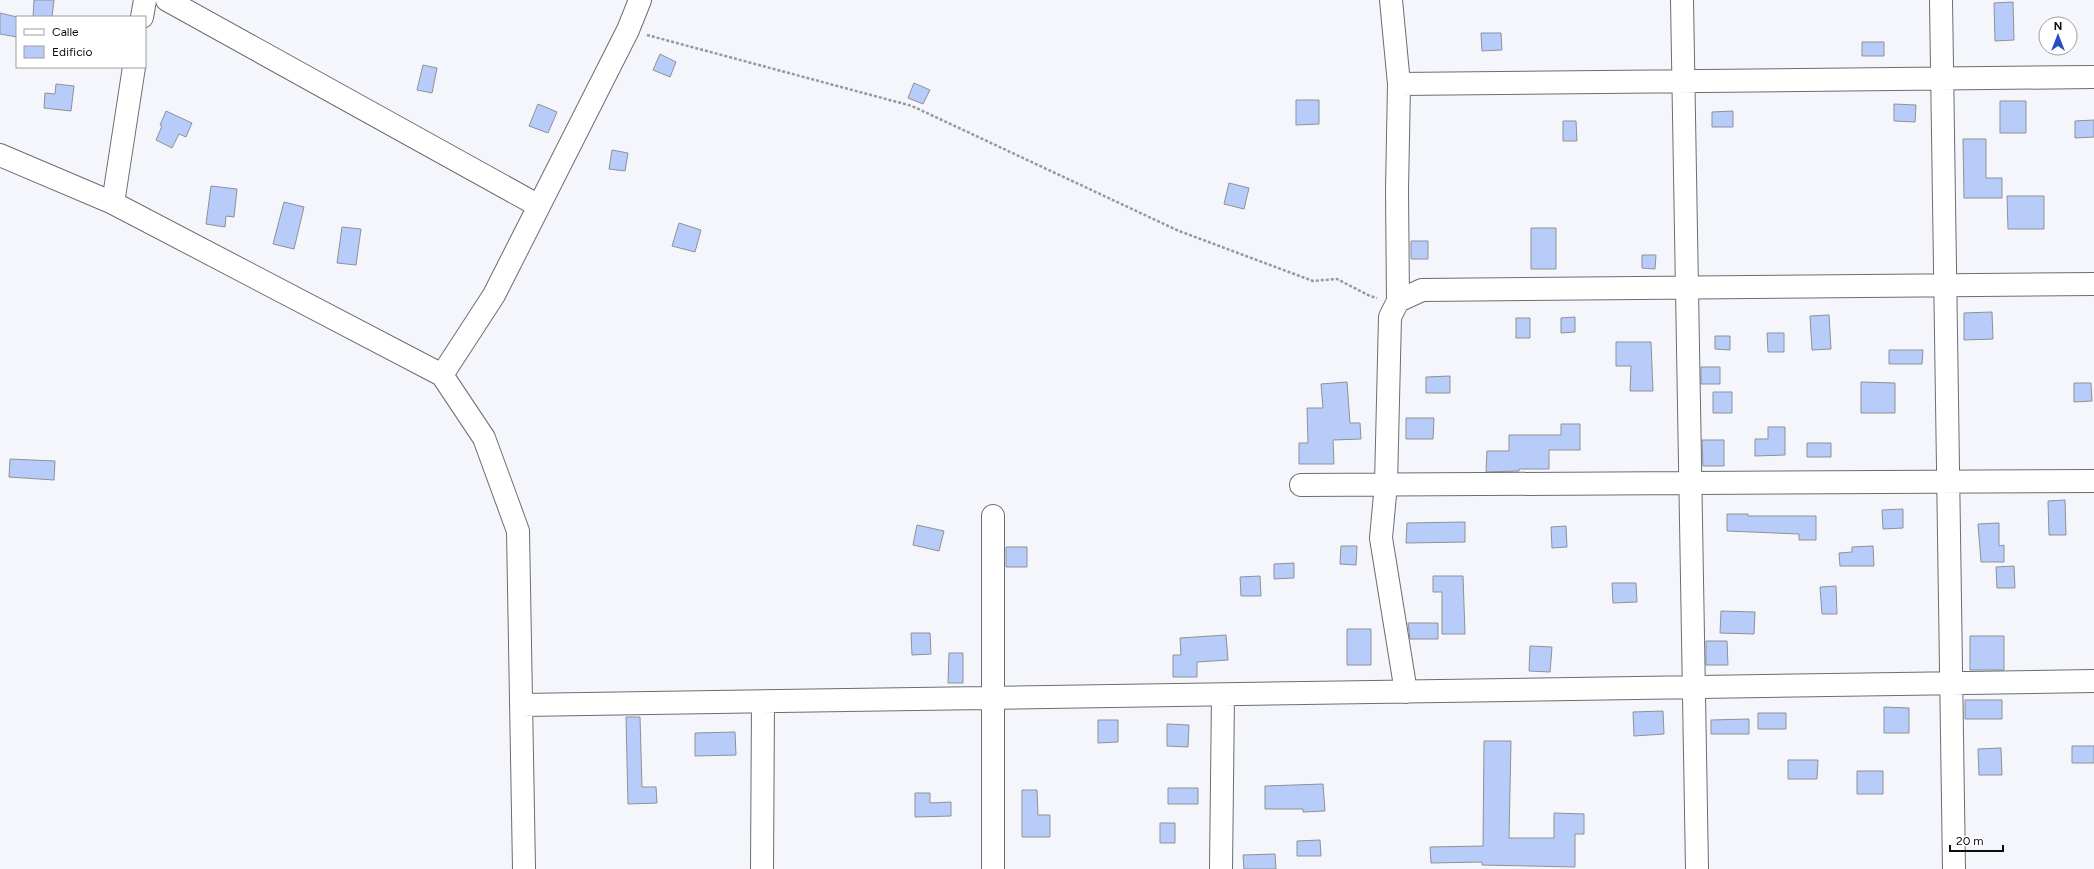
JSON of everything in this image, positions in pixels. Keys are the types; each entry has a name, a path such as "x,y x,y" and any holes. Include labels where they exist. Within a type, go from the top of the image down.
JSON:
{"street":[{"path":"142,16 145,0"},
{"path":"167,0 539,206"},
{"path":"442,375 494,295 628,30 640,0"},
{"path":"1391,0 1399,84 1397,190 1398,301 1390,317 1386,484 1381,538 1406,692"},
{"path":"1682,0 1697,869"},
{"path":"1941,0 1954,869"},
{"path":"113,203 134,68"},
{"path":"1399,84 2094,77"},
{"path":"0,155 113,203 442,375 484,438 518,530 524,869"},
{"path":"1398,301 1422,290 2094,284"},
{"path":"1301,485 2094,481"},
{"path":"993,516 994,869"},
{"path":"521,705 2094,681"},
{"path":"1220,869 1223,695"},
{"path":"762,869 763,702"}],"path":[{"path":"628,30 912,106 1180,231 1313,281 1338,280 1370,296 1398,301"}],"building":[{"path":"34,0 54,0 52,16 33,16"},
{"path":"2013,2 2014,40 1995,41 1994,3"},
{"path":"0,13 16,17 16,37 0,34"},
{"path":"1481,33 1501,33 1502,50 1482,51"},
{"path":"1862,42 1884,42 1884,56 1862,56"},
{"path":"660,54 676,62 670,77 653,70"},
{"path":"423,65 437,68 432,93 417,90"},
{"path":"914,83 930,90 923,104 908,98"},
{"path":"56,84 74,86 71,111 44,108 45,93 55,94"},
{"path":"1296,100 1319,100 1319,124 1296,125"},
{"path":"2000,101 2026,101 2026,133 2000,133"},
{"path":"538,104 557,112 548,133 529,126"},
{"path":"1894,104 1916,105 1915,122 1894,121"},
{"path":"166,111 192,123 186,137 179,134 172,148 156,140"},
{"path":"1733,111 1733,127 1712,127 1712,112"},
{"path":"2094,120 2094,137 2075,138 2075,121"},
{"path":"1563,121 1576,121 1577,141 1563,141"},
{"path":"1963,139 1986,139 1986,178 2002,178 2002,198 1964,198"},
{"path":"612,150 628,153 625,171 609,169"},
{"path":"1229,183 1249,188 1244,209 1224,204"},
{"path":"211,186 237,189 234,217 226,216 225,227 206,224"},
{"path":"2007,196 2044,196 2044,229 2008,229"},
{"path":"284,202 304,207 294,249 273,244"},
{"path":"679,223 701,230 695,252 672,246"},
{"path":"342,227 361,229 356,265 337,263"},
{"path":"1531,228 1556,228 1556,269 1531,269"},
{"path":"1411,241 1428,241 1428,259 1411,259"},
{"path":"1642,255 1656,255 1655,269 1642,268"},
{"path":"1992,312 1993,339 1964,340 1964,313"},
{"path":"1829,315 1831,349 1812,350 1810,316"},
{"path":"1575,317 1575,332 1561,333 1561,318"},
{"path":"1516,318 1530,318 1530,338 1516,338"},
{"path":"1767,333 1784,333 1784,352 1768,352"},
{"path":"1715,336 1730,336 1730,350 1715,349"},
{"path":"1616,342 1651,342 1653,391 1630,391 1631,366 1616,366"},
{"path":"1889,350 1923,350 1922,364 1889,364"},
{"path":"1701,367 1720,367 1720,384 1701,384"},
{"path":"1450,376 1450,393 1426,393 1426,377"},
{"path":"1347,382 1350,423 1360,423 1361,439 1333,440 1334,464 1299,464 1299,443 1308,443 1307,408 1323,408 1321,384"},
{"path":"1861,382 1895,383 1895,413 1861,413"},
{"path":"2074,383 2091,383 2092,401 2074,402"},
{"path":"1713,392 1732,392 1732,413 1713,413"},
{"path":"1406,418 1434,418 1433,439 1406,439"},
{"path":"1561,424 1580,424 1580,450 1549,450 1549,469 1519,469 1519,471 1486,472 1487,451 1509,451 1509,435 1561,435"},
{"path":"1768,427 1785,427 1785,455 1755,456 1755,439 1768,439"},
{"path":"1702,440 1724,440 1724,466 1703,466"},
{"path":"1807,443 1831,443 1831,457 1807,457"},
{"path":"10,459 55,461 54,480 9,477"},
{"path":"2065,500 2066,535 2049,535 2048,501"},
{"path":"1903,509 1903,528 1883,529 1882,510"},
{"path":"1727,514 1748,514 1748,516 1816,516 1816,540 1799,540 1799,534 1727,531"},
{"path":"1465,522 1465,542 1406,543 1407,523"},
{"path":"1999,523 1999,546 2004,545 2004,562 1981,562 1978,524"},
{"path":"917,525 944,531 939,551 913,545"},
{"path":"1566,526 1567,547 1552,548 1551,527"},
{"path":"1341,546 1357,546 1356,565 1340,564"},
{"path":"1873,546 1874,566 1840,566 1839,553 1852,552 1852,547"},
{"path":"1006,547 1027,547 1027,567 1006,567"},
{"path":"1294,563 1294,578 1274,579 1274,564"},
{"path":"2014,566 2015,588 1997,588 1996,567"},
{"path":"1260,576 1261,596 1241,596 1240,577"},
{"path":"1433,576 1463,576 1465,634 1442,634 1442,592 1433,592"},
{"path":"1612,583 1636,583 1637,602 1613,603"},
{"path":"1836,586 1837,614 1822,614 1820,587"},
{"path":"1721,611 1755,612 1754,634 1720,633"},
{"path":"1408,623 1438,623 1438,639 1410,639"},
{"path":"1347,629 1371,629 1371,665 1347,665"},
{"path":"911,633 930,633 931,654 912,655"},
{"path":"1226,635 1228,660 1197,662 1197,677 1173,677 1173,655 1181,655 1180,638"},
{"path":"1970,636 2004,636 2004,670 1970,670"},
{"path":"1706,641 1727,641 1728,665 1706,665"},
{"path":"1530,646 1552,647 1550,672 1529,671"},
{"path":"949,653 963,653 963,683 948,683"},
{"path":"1965,700 2002,700 2002,719 1965,719"},
{"path":"1884,707 1909,708 1909,733 1884,733"},
{"path":"1663,711 1664,734 1634,736 1633,712"},
{"path":"1758,713 1786,713 1786,729 1758,729"},
{"path":"626,717 640,717 642,787 656,787 657,803 628,804"},
{"path":"1749,719 1749,734 1711,734 1711,720"},
{"path":"1098,720 1118,720 1118,742 1098,743"},
{"path":"1167,724 1189,725 1188,747 1167,746"},
{"path":"735,732 736,755 695,756 695,733"},
{"path":"1484,741 1511,741 1509,838 1554,838 1554,813 1584,814 1584,834 1575,834 1575,867 1482,865 1482,862 1431,863 1430,847 1483,846"},
{"path":"2072,746 2094,746 2094,763 2072,763"},
{"path":"2001,748 2002,775 1979,775 1978,749"},
{"path":"1788,760 1818,760 1817,779 1788,779"},
{"path":"1857,771 1883,771 1883,794 1857,794"},
{"path":"1323,784 1325,811 1303,812 1303,809 1265,809 1265,786"},
{"path":"1168,788 1198,788 1198,804 1168,804"},
{"path":"1022,790 1037,790 1038,815 1050,815 1050,837 1022,837"},
{"path":"915,793 930,793 930,803 951,802 951,816 915,817"},
{"path":"1160,823 1175,823 1175,843 1160,843"},
{"path":"1320,840 1321,856 1297,856 1297,841"},
{"path":"1275,854 1276,869 1244,869 1243,855"}]}
